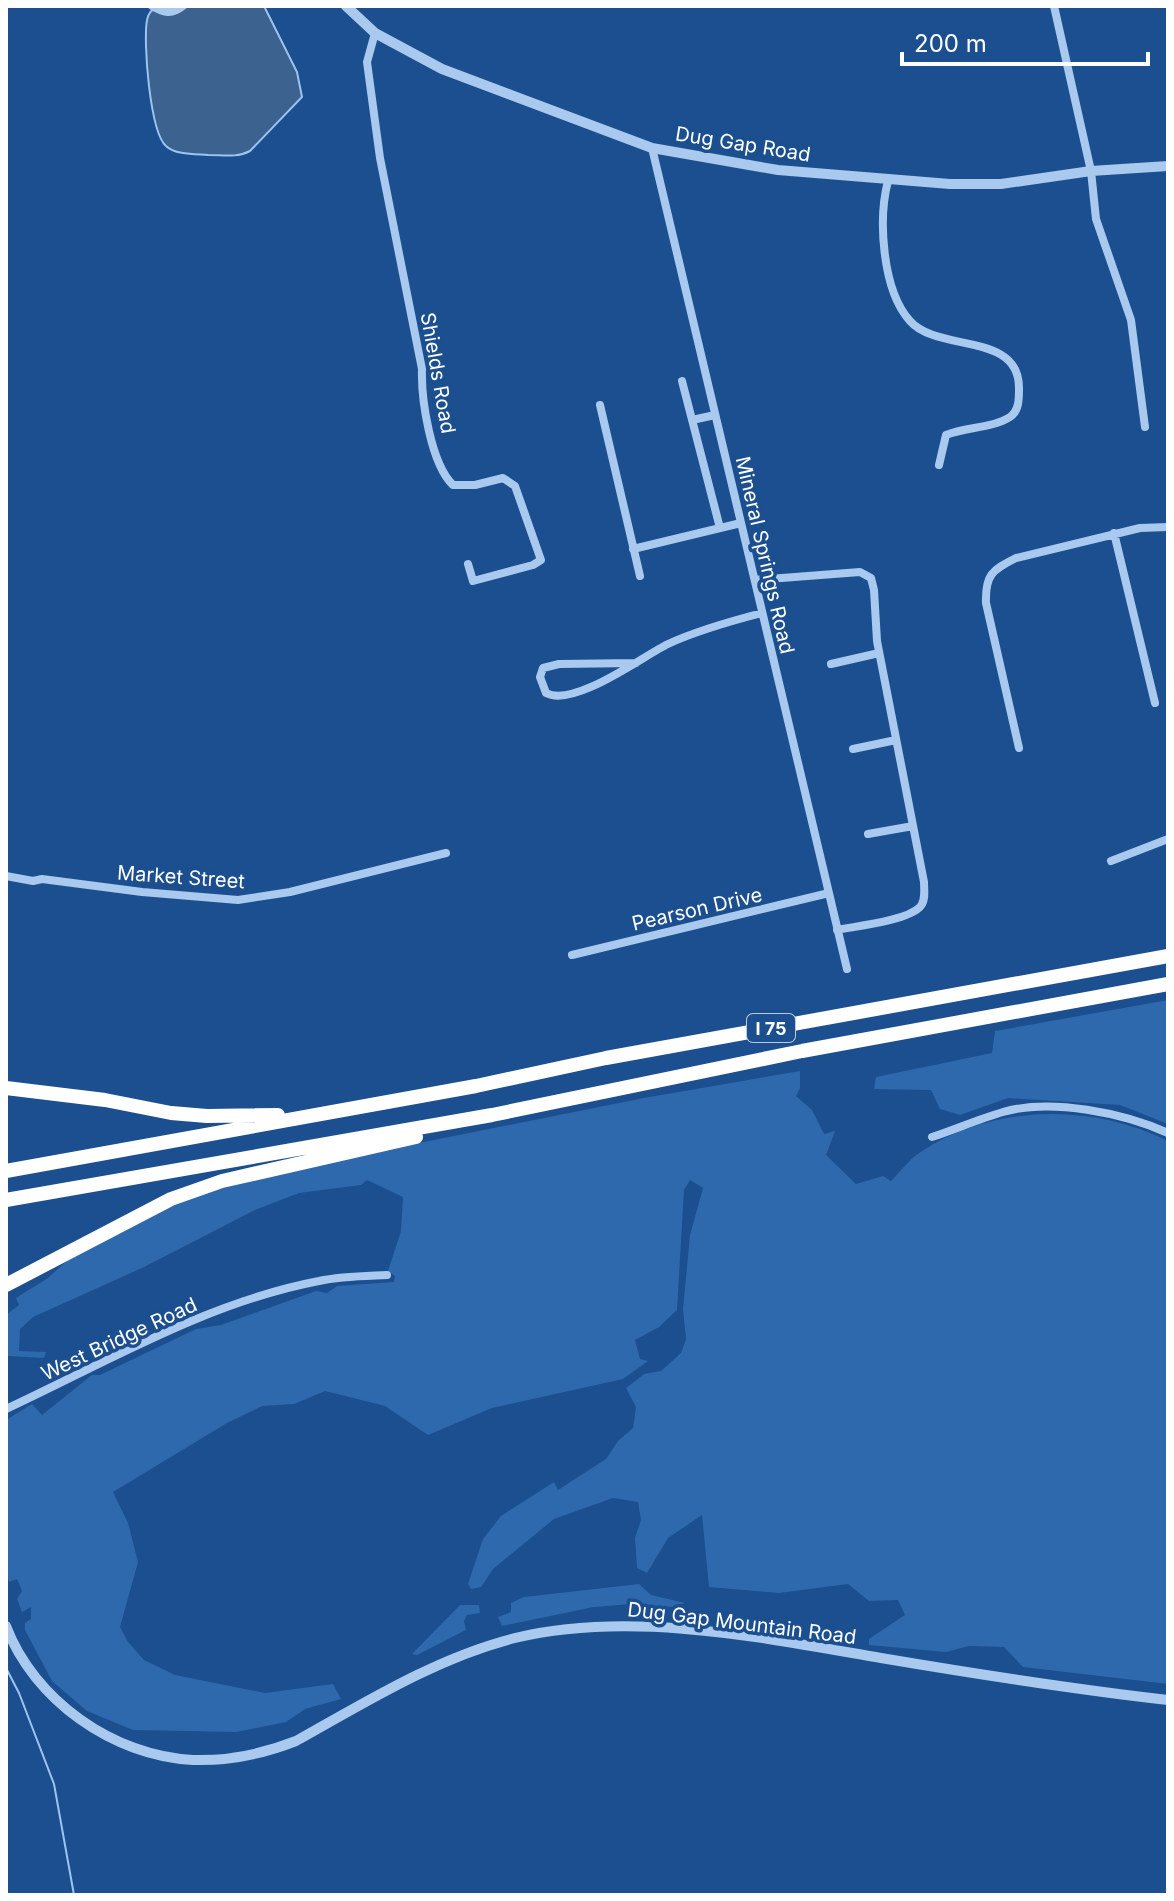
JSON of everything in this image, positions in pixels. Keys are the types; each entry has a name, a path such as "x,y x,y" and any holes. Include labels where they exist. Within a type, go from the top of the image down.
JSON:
{"highway":[{"name":"I 75","path":"6,1171 1168,956"},
{"name":"I 75","path":"6,1200 492,1115 802,1051 1168,984"},
{"path":"6,1088 105,1100 183,1114 302,1118"},
{"path":"6,1285 144,1211 210,1185 395,1143 492,1115"}],"street":[{"path":"152,6 165,13 176,12 183,6"},
{"name":"Dug Gap Road","path":"346,6 375,33 442,69 652,148 778,170 888,181 1001,184 1091,171 1168,166"},
{"path":"1054,6 1091,171 1099,230 1131,320 1145,427"},
{"name":"Shields Road","path":"375,33 367,62 380,158 420,358 421,390 443,475 453,485 475,485 503,478 515,486 541,560 533,565 473,581 468,564"},
{"name":"Mineral Springs Road","path":"652,148 847,969"},
{"path":"888,181 883,200 883,250 898,300 908,320 924,333 998,351 1015,370 1019,384 1014,415 946,435 939,465"},
{"path":"682,381 720,528"},
{"path":"600,405 640,576"},
{"path":"692,420 715,415"},
{"path":"633,549 741,523"},
{"path":"1019,748 986,603 990,575 1016,558 1114,533 1168,527"},
{"path":"1114,533 1155,703"},
{"path":"755,580 866,573 874,590 879,653 925,899 921,907 904,916 837,930"},
{"path":"636,663 559,664 543,668 540,677 546,693 560,696 604,682 636,663 668,644 730,621 762,613"},
{"path":"831,664 879,653"},
{"path":"853,749 896,740"},
{"path":"868,834 913,826"},
{"path":"1111,861 1168,839"},
{"name":"Market Street","path":"6,876 238,900 290,892 446,853"},
{"name":"Pearson Drive","path":"572,955 829,893"},
{"path":"932,1137 1005,1111 1037,1107 1102,1112 1168,1133"},
{"name":"West Bridge Road","path":"6,1409 204,1316 322,1280 387,1275"},
{"name":"Dug Gap Mountain Road","path":"6,1626 34,1677 84,1721 145,1751 193,1760 240,1757 277,1748 296,1741 444,1662 517,1638 578,1627 629,1625 690,1630 823,1648 1061,1688 1168,1700"}],"shaded area":[{"path":"157,6 264,6 297,72 302,97 250,151 230,156 186,154 170,149 160,137 152,106 146,47 148,18"},
{"path":"1168,1000 1168,1124 1120,1105 1008,1098 960,1115 940,1109 931,1090 874,1089 876,1077 992,1053 995,1031"},
{"path":"800,1071 800,1088 796,1096 812,1110 824,1134 835,1131 826,1155 856,1184 883,1176 891,1181 918,1154 950,1136 980,1124 1011,1117 1076,1115 1108,1120 1168,1141 1168,1684 1023,1667 1004,1647 969,1646 946,1652 869,1645 869,1639 905,1615 898,1600 869,1601 848,1584 779,1593 709,1587 702,1515 668,1538 647,1573 637,1568 635,1538 641,1520 638,1502 613,1498 554,1519 493,1569 481,1587 471,1589 468,1584 483,1539 501,1516 554,1482 558,1490 606,1459 618,1441 633,1428 636,1407 626,1388 644,1374 661,1371 681,1353 686,1339 683,1309 690,1235 703,1188 690,1180 684,1190 677,1310 659,1327 635,1340 640,1359 648,1361 623,1379 492,1408 428,1435 385,1406 325,1391 294,1404 262,1406 227,1423 113,1492 128,1523 138,1562 120,1627 144,1660 175,1675 265,1693 333,1684 341,1699 305,1709 286,1722 236,1732 133,1730 87,1711 52,1681 25,1630 25,1623 31,1619 31,1607 22,1612 17,1599 22,1591 17,1579 9,1582 6,1569 6,1420 32,1404 42,1415 92,1375 100,1375 196,1329 221,1325 316,1291 327,1293 337,1286 394,1282 395,1276 388,1271 401,1231 403,1197 367,1180 361,1185 299,1193 255,1210 142,1268 33,1317 20,1329 19,1351 46,1352 44,1358 8,1356 6,1359 6,1315 19,1305 16,1298 48,1278 71,1257 166,1204 259,1175 644,1098"},
{"path":"639,1584 651,1595 685,1603 673,1607 631,1604 594,1607 502,1626 498,1617 511,1612 511,1603 524,1597"},
{"path":"460,1605 479,1605 480,1613 467,1615 464,1621 466,1630 417,1655 412,1654"}],"waterway":[{"path":"6,1668 19,1693 54,1784 74,1895"}]}
